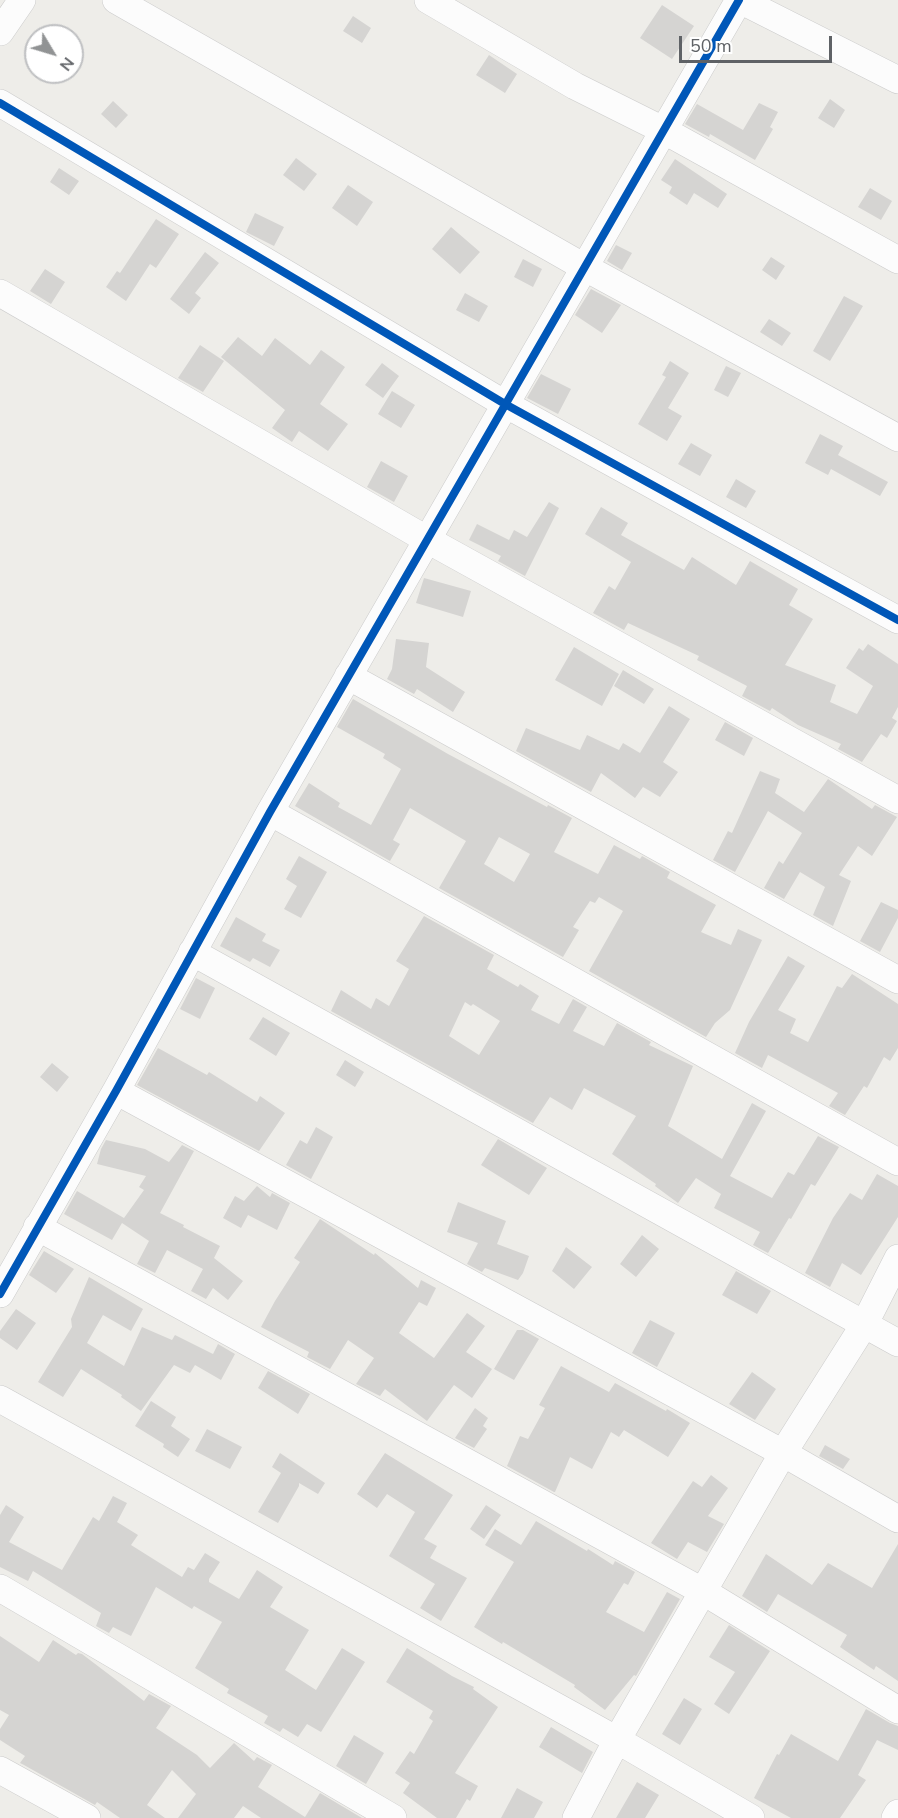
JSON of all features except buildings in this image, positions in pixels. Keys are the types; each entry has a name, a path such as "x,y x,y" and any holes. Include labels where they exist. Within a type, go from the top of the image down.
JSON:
{"street":[{"path":"0,32 22,0"},
{"path":"116,0 584,267 898,438"},
{"path":"428,0 575,86 663,130 898,260"},
{"path":"0,1294 116,1091 270,812 739,0 898,80"},
{"path":"0,103 505,404 898,620"},
{"path":"0,293 426,539 898,800"},
{"path":"348,676 898,980"},
{"path":"270,812 898,1162"},
{"path":"192,952 898,1343"},
{"path":"116,1091 783,1453 898,1519"},
{"path":"37,1227 704,1592 898,1710"},
{"path":"576,1818 617,1740 783,1453 864,1325 898,1258"},
{"path":"0,1399 617,1740 750,1818"},
{"path":"0,1588 393,1818"},
{"path":"0,1770 87,1818"},
{"path":"895,1818 898,1813"}],"cycle path":[{"path":"0,1294 116,1091 270,812 739,0"},
{"path":"0,103 505,404 898,620"}]}
